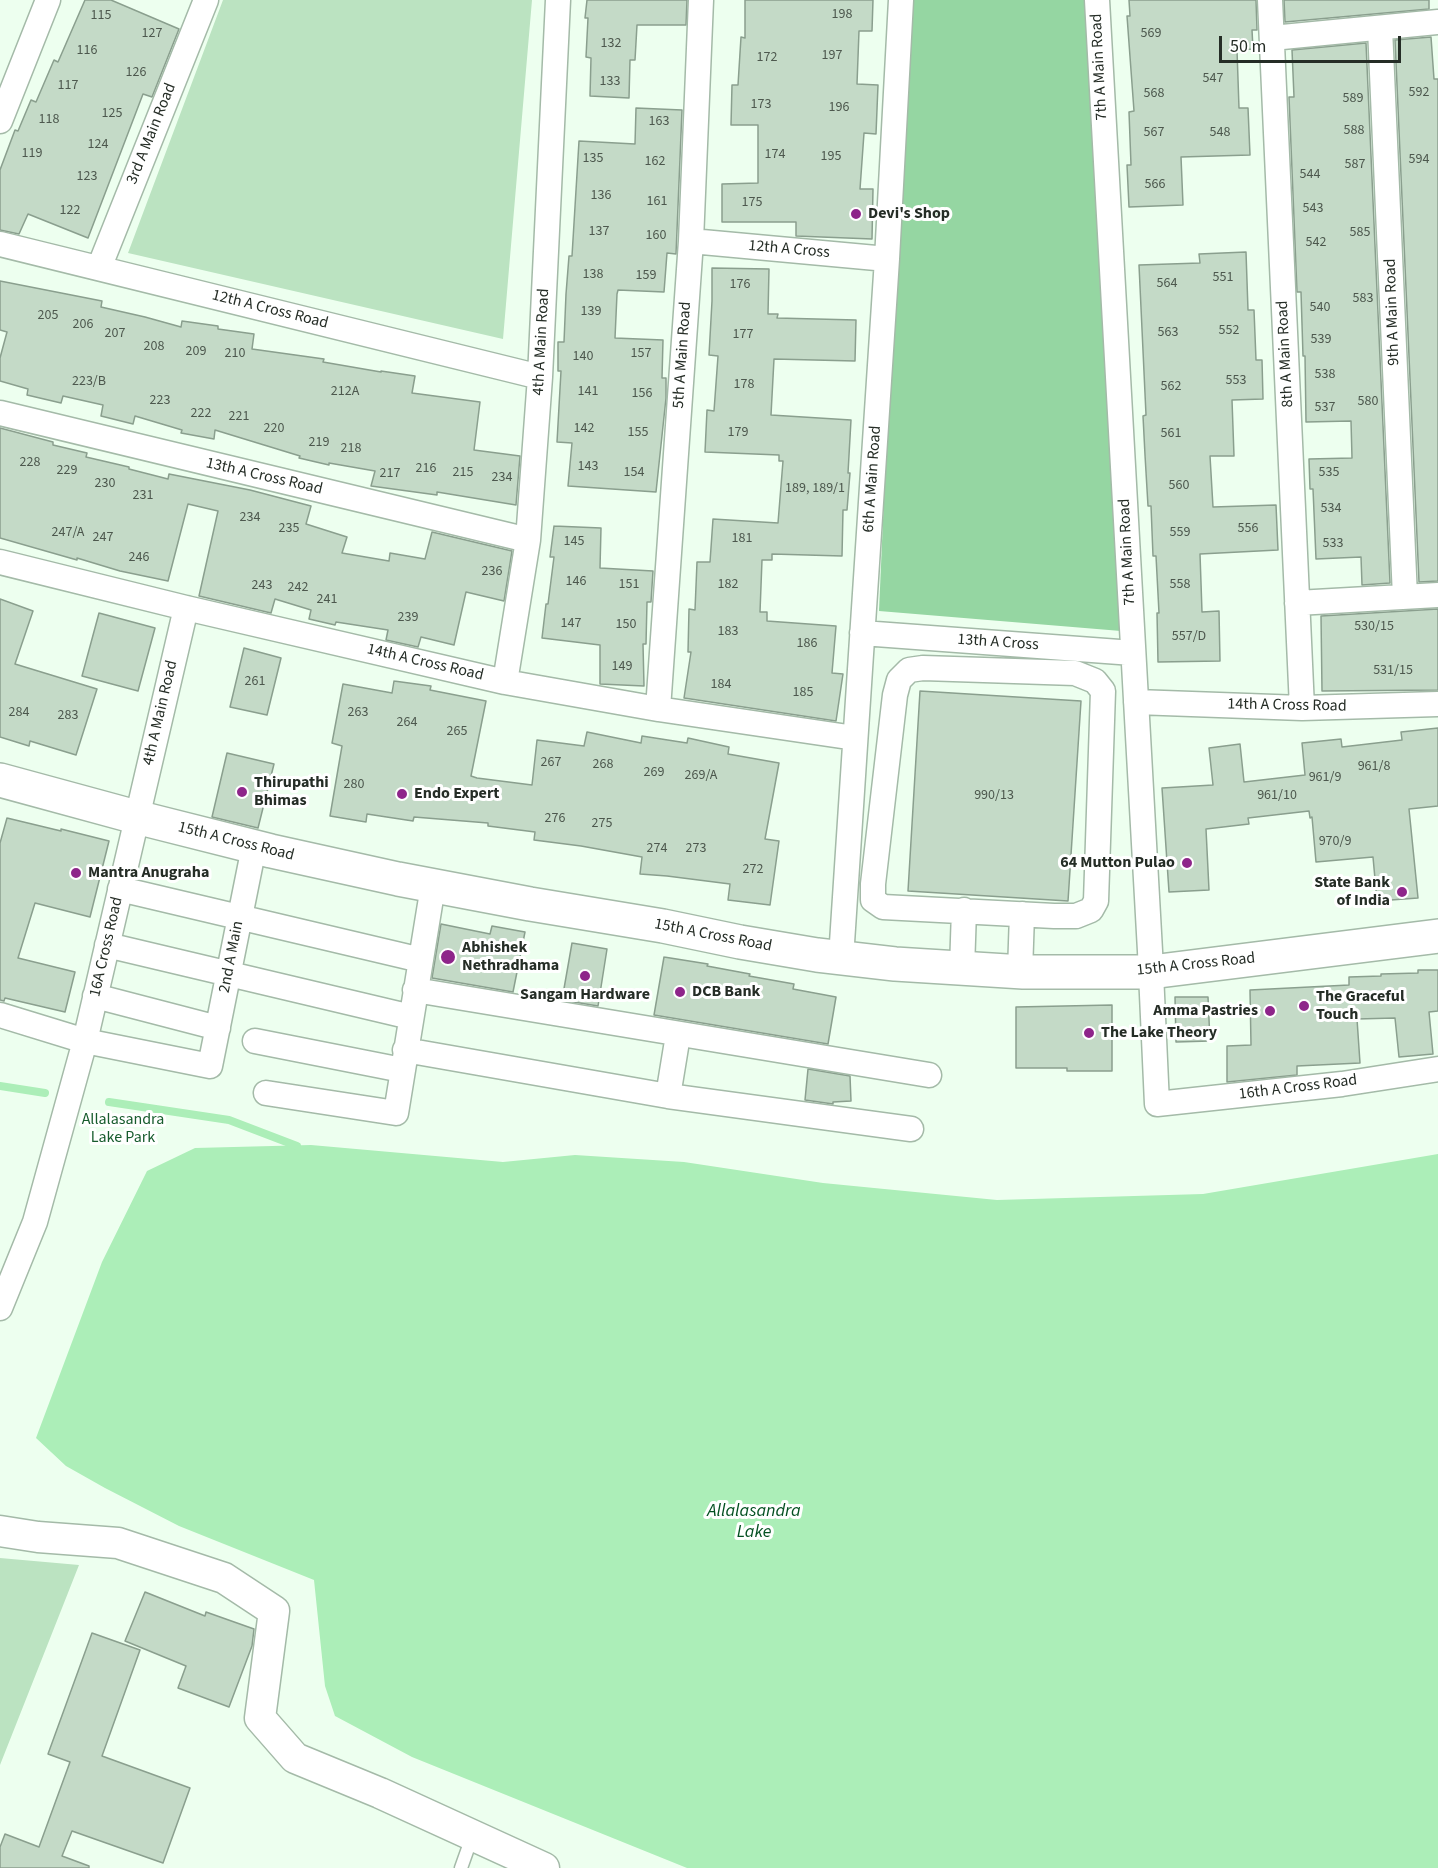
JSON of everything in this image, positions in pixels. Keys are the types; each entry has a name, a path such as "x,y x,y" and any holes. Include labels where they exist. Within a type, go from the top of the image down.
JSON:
{"main road":[{"name":"15th A Cross Road","path":"0,780 136,817 188,823 266,847 433,886 663,926 740,942 841,957 1020,972 1151,972 1438,936"}],"street":[{"path":"0,121 48,0"},
{"name":"3rd A Main Road","path":"99,268 206,0"},
{"name":"4th A Main Road","path":"505,682 528,540 540,377 558,0"},
{"name":"5th A Main Road","path":"658,709 691,242 701,0"},
{"name":"6th A Main Road","path":"841,957 887,259 901,0"},
{"name":"7th A Main Road","path":"1097,0 1157,1104"},
{"name":"8th A Main Road","path":"1270,0 1302,708"},
{"path":"1272,38 1438,22"},
{"name":"9th A Main Road","path":"1380,28 1405,597"},
{"name":"12th A Cross","path":"691,242 887,259"},
{"name":"12th A Cross Road","path":"0,244 540,377"},
{"name":"13th A Cross Road","path":"0,413 528,540"},
{"name":"14th A Cross Road","path":"0,562 505,682 658,709 855,738"},
{"path":"1297,603 1438,595"},
{"name":"4th A Main Road","path":"136,817 186,608"},
{"name":"13th A Cross","path":"862,633 1133,653"},
{"path":"923,668 986,670 1075,673 1095,681 1103,691 1096,901 1090,910 1076,916 883,907 873,900 873,884 899,680 909,670 923,668"},
{"name":"14th A Cross Road","path":"1136,702 1302,708 1438,704"},
{"name":"16A Cross Road","path":"0,1308 35,1222 85,1041 136,817"},
{"name":"2nd A Main","path":"85,1041 210,1066 240,917 266,847"},
{"path":"266,1093 396,1113 433,886"},
{"path":"120,889 421,960"},
{"path":"963,969 964,910"},
{"path":"1020,972 1022,914"},
{"path":"107,945 411,1017"},
{"path":"416,990 929,1075"},
{"path":"95,996 218,1028"},
{"path":"0,1015 85,1041"},
{"path":"669,1096 678,1035"},
{"path":"255,1041 911,1129"},
{"name":"16th A Cross Road","path":"1157,1104 1342,1084 1438,1069"},
{"path":"0,1531 38,1537 118,1543 224,1578 274,1611 260,1718 295,1758 380,1793 544,1868"}],"lane":[{"path":"986,670 987,642"},
{"path":"1025,672 1026,645"},
{"path":"461,1868 472,1837"}],"shaded area":[{"path":"223,0 532,0 503,339 128,253"},
{"path":"906,0 1091,0 1121,631 879,611"},
{"path":"0,1558 79,1565 0,1765"}],"water":[{"name":"Allalasandra Lake","path":"311,1145 503,1162 575,1155 684,1162 823,1183 997,1200 1203,1194 1438,1154 1438,1868 687,1868 412,1757 335,1716 325,1686 314,1580 179,1526 66,1466 36,1438 102,1262 147,1171 195,1148"}],"building":[{"path":"85,0 111,0 179,29 152,97 143,94 88,238 28,214 19,234 0,230 0,170 15,130 18,131 31,100 36,102 54,60 58,62"},
{"path":"587,0 687,0 686,25 637,25 635,60 630,60 629,98 590,96 591,58 586,57"},
{"path":"745,0 873,0 872,31 859,31 857,84 878,85 876,134 864,133 860,189 873,189 872,239 796,236 796,222 722,222 722,184 758,183 758,125 731,125 732,85 738,85 741,37 745,38"},
{"path":"1129,0 1256,0 1257,30 1252,30 1253,49 1237,50 1239,108 1248,108 1250,155 1181,157 1183,205 1129,207 1127,165 1131,165 1129,112 1134,111 1127,16 1130,16"},
{"path":"1284,0 1429,0 1429,9 1285,22"},
{"path":"1431,37 1434,79 1438,79 1438,581 1419,582 1395,40"},
{"path":"1366,43 1390,583 1362,585 1361,557 1316,559 1313,489 1310,489 1309,459 1352,458 1351,421 1306,422 1305,356 1303,356 1301,292 1297,292 1289,97 1294,97 1292,50"},
{"path":"636,108 682,110 676,254 667,253 664,292 618,290 617,294 615,338 663,340 662,378 666,378 666,398 656,492 568,486 572,443 557,442 561,371 558,371 558,342 564,342 579,141 635,144"},
{"path":"1246,252 1248,310 1254,310 1256,360 1262,360 1263,399 1232,400 1234,456 1210,456 1213,507 1276,505 1278,550 1200,554 1202,612 1219,611 1220,661 1158,662 1157,613 1159,613 1156,556 1153,556 1151,506 1148,506 1145,455 1143,416 1146,415 1139,265 1200,263 1199,254"},
{"path":"712,268 769,269 768,314 778,314 777,318 856,320 855,361 774,359 771,415 851,420 848,473 850,473 847,510 843,510 842,556 772,554 772,560 762,560 760,612 767,612 767,621 836,626 832,673 843,674 836,721 684,698 691,652 688,652 689,609 695,610 697,562 710,562 713,519 778,523 783,461 779,461 779,455 705,452 707,410 714,411 718,356 709,355"},
{"path":"0,281 102,301 101,307 181,327 182,321 254,334 252,349 324,359 323,362 415,376 412,393 480,402 474,450 520,456 516,505 437,492 437,495 371,486 375,471 329,463 329,465 299,458 300,456 215,430 214,439 181,433 182,430 135,416 133,424 101,416 103,405 63,396 61,403 27,395 28,389 0,381 0,358 7,332 0,330"},
{"path":"0,428 87,453 86,457 168,479 169,474 250,490 311,506 306,524 347,537 342,553 389,561 390,553 425,559 432,532 512,551 504,601 466,592 454,645 421,637 418,647 386,640 388,630 336,622 335,625 309,619 311,610 275,599 271,613 199,596 218,511 188,504 168,581 120,571 77,558 77,560 0,538"},
{"path":"554,526 601,528 600,568 653,571 651,602 647,602 646,644 643,644 644,686 600,684 600,645 542,638 554,557 550,557"},
{"path":"0,599 33,611 15,664 97,689 76,755 30,741 29,746 0,737"},
{"path":"1438,609 1438,690 1322,691 1321,616"},
{"path":"99,613 155,628 138,691 82,676"},
{"path":"244,648 281,658 267,715 230,707"},
{"path":"394,681 431,686 430,690 486,701 471,776 477,778 532,785 537,740 584,746 587,732 641,743 642,736 687,743 688,738 729,747 728,754 779,763 765,839 779,841 770,905 728,900 730,884 640,874 642,857 534,840 535,832 488,826 488,823 414,817 413,821 367,814 366,822 330,816 342,746 332,743 343,684 392,693"},
{"path":"920,691 1081,701 1068,901 908,891"},
{"path":"1438,728 1438,806 1409,809 1418,898 1377,901 1373,857 1316,862 1312,817 1310,818 1309,811 1248,818 1249,824 1206,829 1209,890 1169,892 1162,788 1213,785 1209,748 1240,744 1244,782 1305,775 1302,743 1341,739 1342,747 1402,740 1401,732"},
{"name":"Thirupathi Bhimas","path":"227,753 274,764 258,828 212,817"},
{"path":"7,818 109,841 90,917 35,903 18,958 75,972 65,1012 5,998 4,1001 0,1000 0,843"},
{"path":"441,924 490,934 492,926 525,932 513,992 432,978"},
{"path":"572,943 607,949 598,1006 562,1000"},
{"path":"664,957 708,964 707,966 750,974 749,976 794,984 793,989 836,997 828,1044 654,1015"},
{"path":"1418,970 1438,970 1438,1011 1429,1012 1433,1054 1399,1057 1395,1018 1357,1019 1360,1063 1297,1066 1297,1075 1227,1082 1227,1046 1251,1045 1250,990 1349,985 1349,977 1418,973"},
{"path":"1175,997 1208,997 1210,1041 1176,1042"},
{"path":"1112,1005 1112,1071 1016,1068 1016,1007"},
{"path":"808,1069 850,1076 851,1101 833,1102 833,1104 805,1100"},
{"path":"145,1592 205,1616 206,1612 254,1629 252,1646 229,1707 178,1688 186,1666 125,1641"},
{"path":"92,1633 140,1650 102,1756 190,1788 163,1863 72,1831 62,1856 89,1866 89,1868 0,1868 0,1847 5,1834 39,1847 70,1762 48,1754"}],"waterway":[{"path":"0,1086 45,1093"},
{"path":"109,1102 229,1120 297,1146"}],"place":[{"name":"Devi's Shop","path":"856,214"},
{"name":"Thirupathi Bhimas","path":"242,792"},
{"name":"Endo Expert","path":"402,794"},
{"name":"64 Mutton Pulao","path":"1187,863"},
{"name":"Mantra Anugraha","path":"76,873"},
{"name":"State Bank of India","path":"1402,892"},
{"name":"Abhishek Nethradhama","path":"448,957"},
{"name":"Sangam Hardware","path":"585,976"},
{"name":"DCB Bank","path":"680,992"},
{"name":"The Graceful Touch","path":"1304,1006"},
{"name":"Amma Pastries","path":"1270,1011"},
{"name":"The Lake Theory","path":"1089,1033"}],"park label":[{"name":"Allalasandra Lake Park","path":"123,1129"}]}
